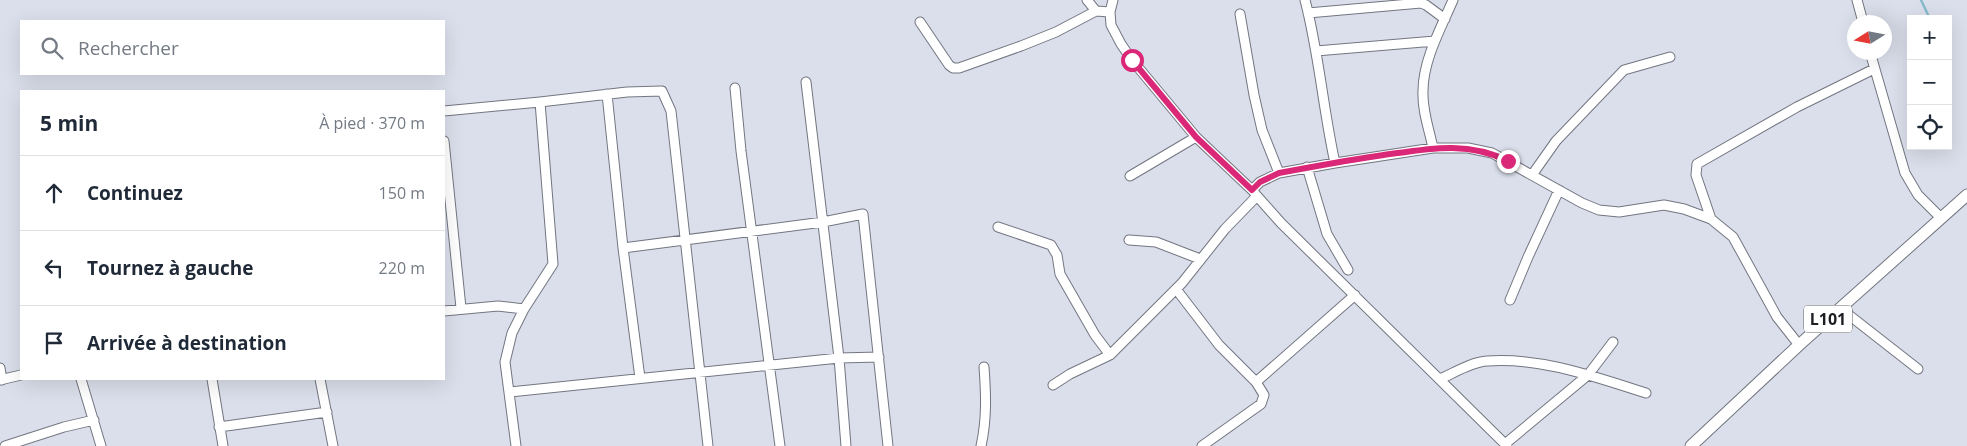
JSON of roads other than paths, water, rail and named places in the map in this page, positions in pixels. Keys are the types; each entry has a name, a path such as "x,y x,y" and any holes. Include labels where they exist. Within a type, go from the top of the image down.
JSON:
{"main road":[{"name":"L101","path":"1691,446 1799,345 1967,195"}],"street":[{"path":"1087,0 1096,11"},
{"path":"1113,0 1110,12 1111,25 1121,44 1196,137 1506,445 1588,375 1613,342"},
{"path":"1305,0 1335,163"},
{"path":"1433,148 1424,111 1422,93 1435,41 1452,0"},
{"path":"1857,0 1861,15"},
{"path":"1308,13 1361,4 1426,4 1444,19"},
{"path":"920,22 949,66 959,68 1056,32 1096,11 1110,12"},
{"path":"1240,14 1254,96 1262,130 1279,173"},
{"path":"1316,52 1435,41"},
{"path":"1532,175 1556,141 1624,70 1670,57"},
{"path":"1872,60 1888,109 1905,173 1918,195 1941,218"},
{"path":"1711,219 1696,175 1697,164 1797,108 1874,69"},
{"path":"806,82 839,358 846,446"},
{"path":"734,88 780,446"},
{"path":"445,111 643,90 662,91 671,111 708,446"},
{"path":"607,94 622,248 640,378"},
{"path":"516,446 505,362 512,333 524,309 553,264 540,102"},
{"path":"1130,176 1196,137"},
{"path":"1053,385 1110,355 1176,289 1254,193 1260,182 1279,173 1307,167 1433,148 1468,148 1492,152 1599,210 1619,212 1664,205 1684,208 1711,219 1733,237 1777,317 1799,345"},
{"path":"445,151 461,308"},
{"path":"1307,167 1327,234 1348,270"},
{"path":"1510,300 1559,190"},
{"path":"622,248 822,222 863,214 888,446"},
{"path":"998,227 1051,246 1054,249 1060,274 1110,355"},
{"path":"1129,240 1156,242 1200,259"},
{"path":"1176,289 1219,345 1256,382 1264,395 1261,404 1202,446"},
{"path":"1256,382 1354,296"},
{"path":"445,311 498,306 524,309"},
{"path":"1840,308 1918,369"},
{"path":"510,392 701,371 879,356"},
{"path":"1440,380 1462,369 1485,361 1531,362 1588,375 1646,393"},
{"path":"981,446 987,400 984,366"},
{"path":"0,368 1,380 20,375"},
{"path":"81,380 101,446"},
{"path":"212,380 223,446"},
{"path":"320,380 333,446"},
{"path":"219,427 327,412"},
{"path":"5,446 64,427 94,420"}],"waterway":[{"path":"1921,0 1928,15"}]}
